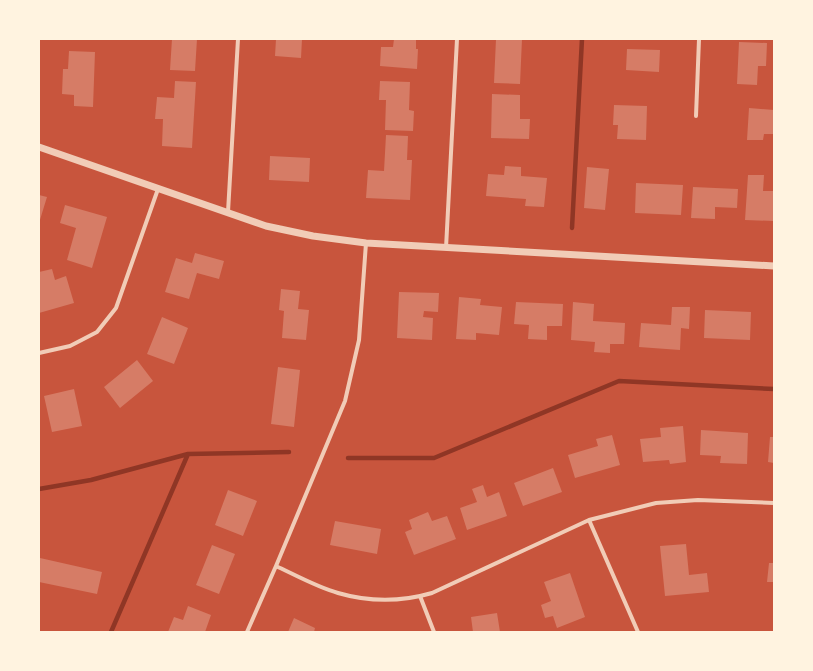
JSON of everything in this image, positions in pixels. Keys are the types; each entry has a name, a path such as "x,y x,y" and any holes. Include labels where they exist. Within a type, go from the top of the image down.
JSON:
{"street":[{"path":"228,212 238,39"},
{"path":"446,248 457,39"},
{"path":"696,116 700,39"},
{"path":"39,147 266,226 312,236 366,243 774,266"},
{"path":"39,354 70,346 97,332 116,308 158,189"},
{"path":"247,632 345,401 358,340 366,243"},
{"path":"276,566 336,593 375,600 401,599 420,596 432,592 589,520 656,503 698,500 774,503"},
{"path":"589,520 638,632"},
{"path":"420,596 434,632"}],"building":[{"path":"172,39 197,39 195,71 170,70"},
{"path":"276,39 302,39 301,58 275,56"},
{"path":"394,39 416,39 416,49 418,49 417,69 380,66 381,47 393,47"},
{"path":"496,39 522,39 520,84 494,83"},
{"path":"739,42 767,43 766,66 758,66 757,85 737,84"},
{"path":"627,49 660,50 659,72 626,70"},
{"path":"69,51 95,52 93,107 74,106 74,95 62,94 63,69 68,69"},
{"path":"175,81 196,82 192,148 162,146 163,119 155,119 157,97 174,98"},
{"path":"380,81 410,82 409,110 414,111 413,131 385,130 386,100 379,100"},
{"path":"492,94 520,95 520,119 530,119 529,139 491,138"},
{"path":"614,105 647,106 646,140 617,139 618,125 613,125"},
{"path":"749,108 774,110 774,134 764,134 763,140 747,140"},
{"path":"386,135 408,136 407,160 412,160 410,200 366,198 368,170 384,171"},
{"path":"270,156 310,158 309,182 269,180"},
{"path":"505,166 521,167 521,176 547,178 544,207 525,206 526,199 486,196 488,174 504,175"},
{"path":"587,167 609,169 605,210 584,208"},
{"path":"748,175 764,175 763,191 774,191 774,221 745,220"},
{"path":"636,183 683,185 681,215 635,213"},
{"path":"693,187 738,189 737,208 715,207 715,219 691,218"},
{"path":"39,195 47,197 39,223"},
{"path":"65,205 107,217 92,268 67,260 76,228 60,223"},
{"path":"195,253 224,261 219,279 197,273 189,299 165,292 176,258 192,263"},
{"path":"52,269 55,280 66,276 74,303 39,313 39,272"},
{"path":"281,289 300,291 298,309 309,310 306,340 282,338 284,311 279,310"},
{"path":"399,292 439,293 438,312 424,311 423,317 433,318 432,340 397,338"},
{"path":"459,297 481,299 480,305 502,307 499,335 476,333 476,340 456,339"},
{"path":"516,302 563,304 562,326 547,326 547,340 528,339 529,325 514,324"},
{"path":"573,302 594,304 593,321 625,323 624,344 610,344 610,353 594,352 595,342 571,340"},
{"path":"672,307 690,307 689,329 681,328 680,350 639,347 641,323 671,325"},
{"path":"705,310 751,312 750,340 704,338"},
{"path":"162,317 188,328 174,364 147,354"},
{"path":"137,360 153,381 120,408 104,387"},
{"path":"278,367 300,370 294,427 271,424"},
{"path":"74,389 82,426 52,432 44,396"},
{"path":"683,426 686,462 670,464 669,460 643,462 640,439 661,437 660,428"},
{"path":"701,430 748,433 747,464 720,463 721,456 700,455"},
{"path":"612,435 620,465 575,478 568,455 598,446 596,439"},
{"path":"770,437 774,437 774,463 768,462"},
{"path":"553,468 562,492 523,506 514,483"},
{"path":"483,485 487,497 499,492 507,516 467,530 460,508 477,502 472,489"},
{"path":"228,490 257,501 243,536 215,525"},
{"path":"428,512 432,521 447,516 456,539 414,555 405,532 412,529 409,520"},
{"path":"335,521 381,529 377,554 330,545"},
{"path":"686,544 689,575 707,573 709,592 665,596 660,546"},
{"path":"212,545 235,554 219,594 196,585"},
{"path":"40,558 102,572 97,594 39,582"},
{"path":"769,563 774,563 774,582 767,582"},
{"path":"570,573 585,617 557,628 553,616 545,618 541,605 551,601 544,582"},
{"path":"188,606 211,615 205,632 168,632 174,617 183,620"},
{"path":"497,613 500,632 473,632 471,617"},
{"path":"294,618 315,628 314,632 288,632"}],"waterway":[{"path":"572,228 582,39"},
{"path":"348,458 434,458 619,381 774,389"},
{"path":"39,489 91,480 188,454 289,452"},
{"path":"111,632 188,454"}]}
